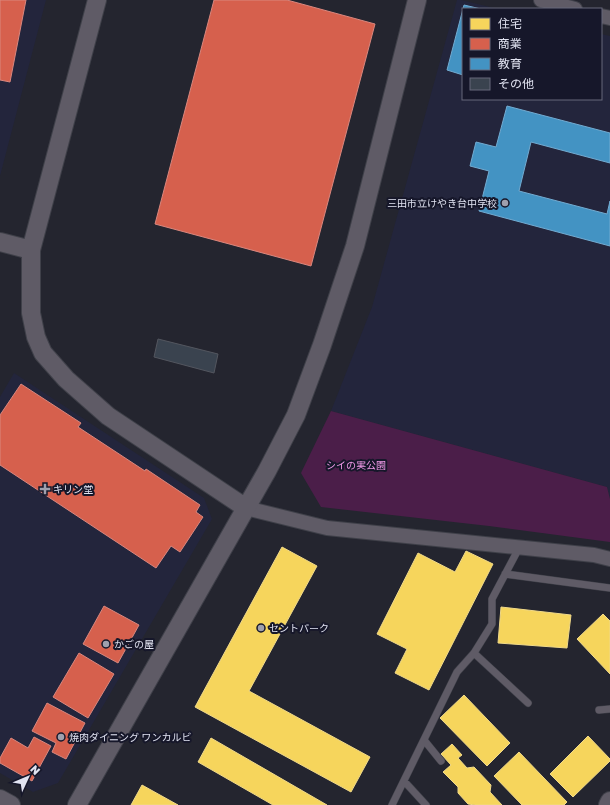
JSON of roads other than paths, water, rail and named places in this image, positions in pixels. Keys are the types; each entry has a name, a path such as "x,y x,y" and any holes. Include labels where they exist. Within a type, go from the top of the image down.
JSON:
{"street":[{"path":"97,0 31,250 31,313 36,337 43,353 66,379 108,416 246,508 328,528 594,555 610,559"},
{"path":"77,805 267,471 296,415 322,345 355,246 417,0"},
{"path":"541,0 571,8"},
{"path":"0,242 31,250"},
{"path":"0,799 11,805"},
{"path":"608,805 610,801"}],"lane":[{"path":"392,805 457,672 474,653 492,624 492,599 519,548"},
{"path":"505,574 610,588"},
{"path":"474,653 528,703"},
{"path":"599,710 610,709"},
{"path":"424,740 441,761"},
{"path":"404,781 426,805"}],"place":[{"name":"三田市立けやき台中学校","path":"505,203"},
{"name":"キリン堂","path":"45,489"},
{"name":"セントパーク","path":"261,628"},
{"name":"かごの屋","path":"106,644"},
{"name":"焼肉ダイニング ワンカルビ","path":"61,737"}],"park label":[{"name":"シイの実公園","path":"356,465"}]}
